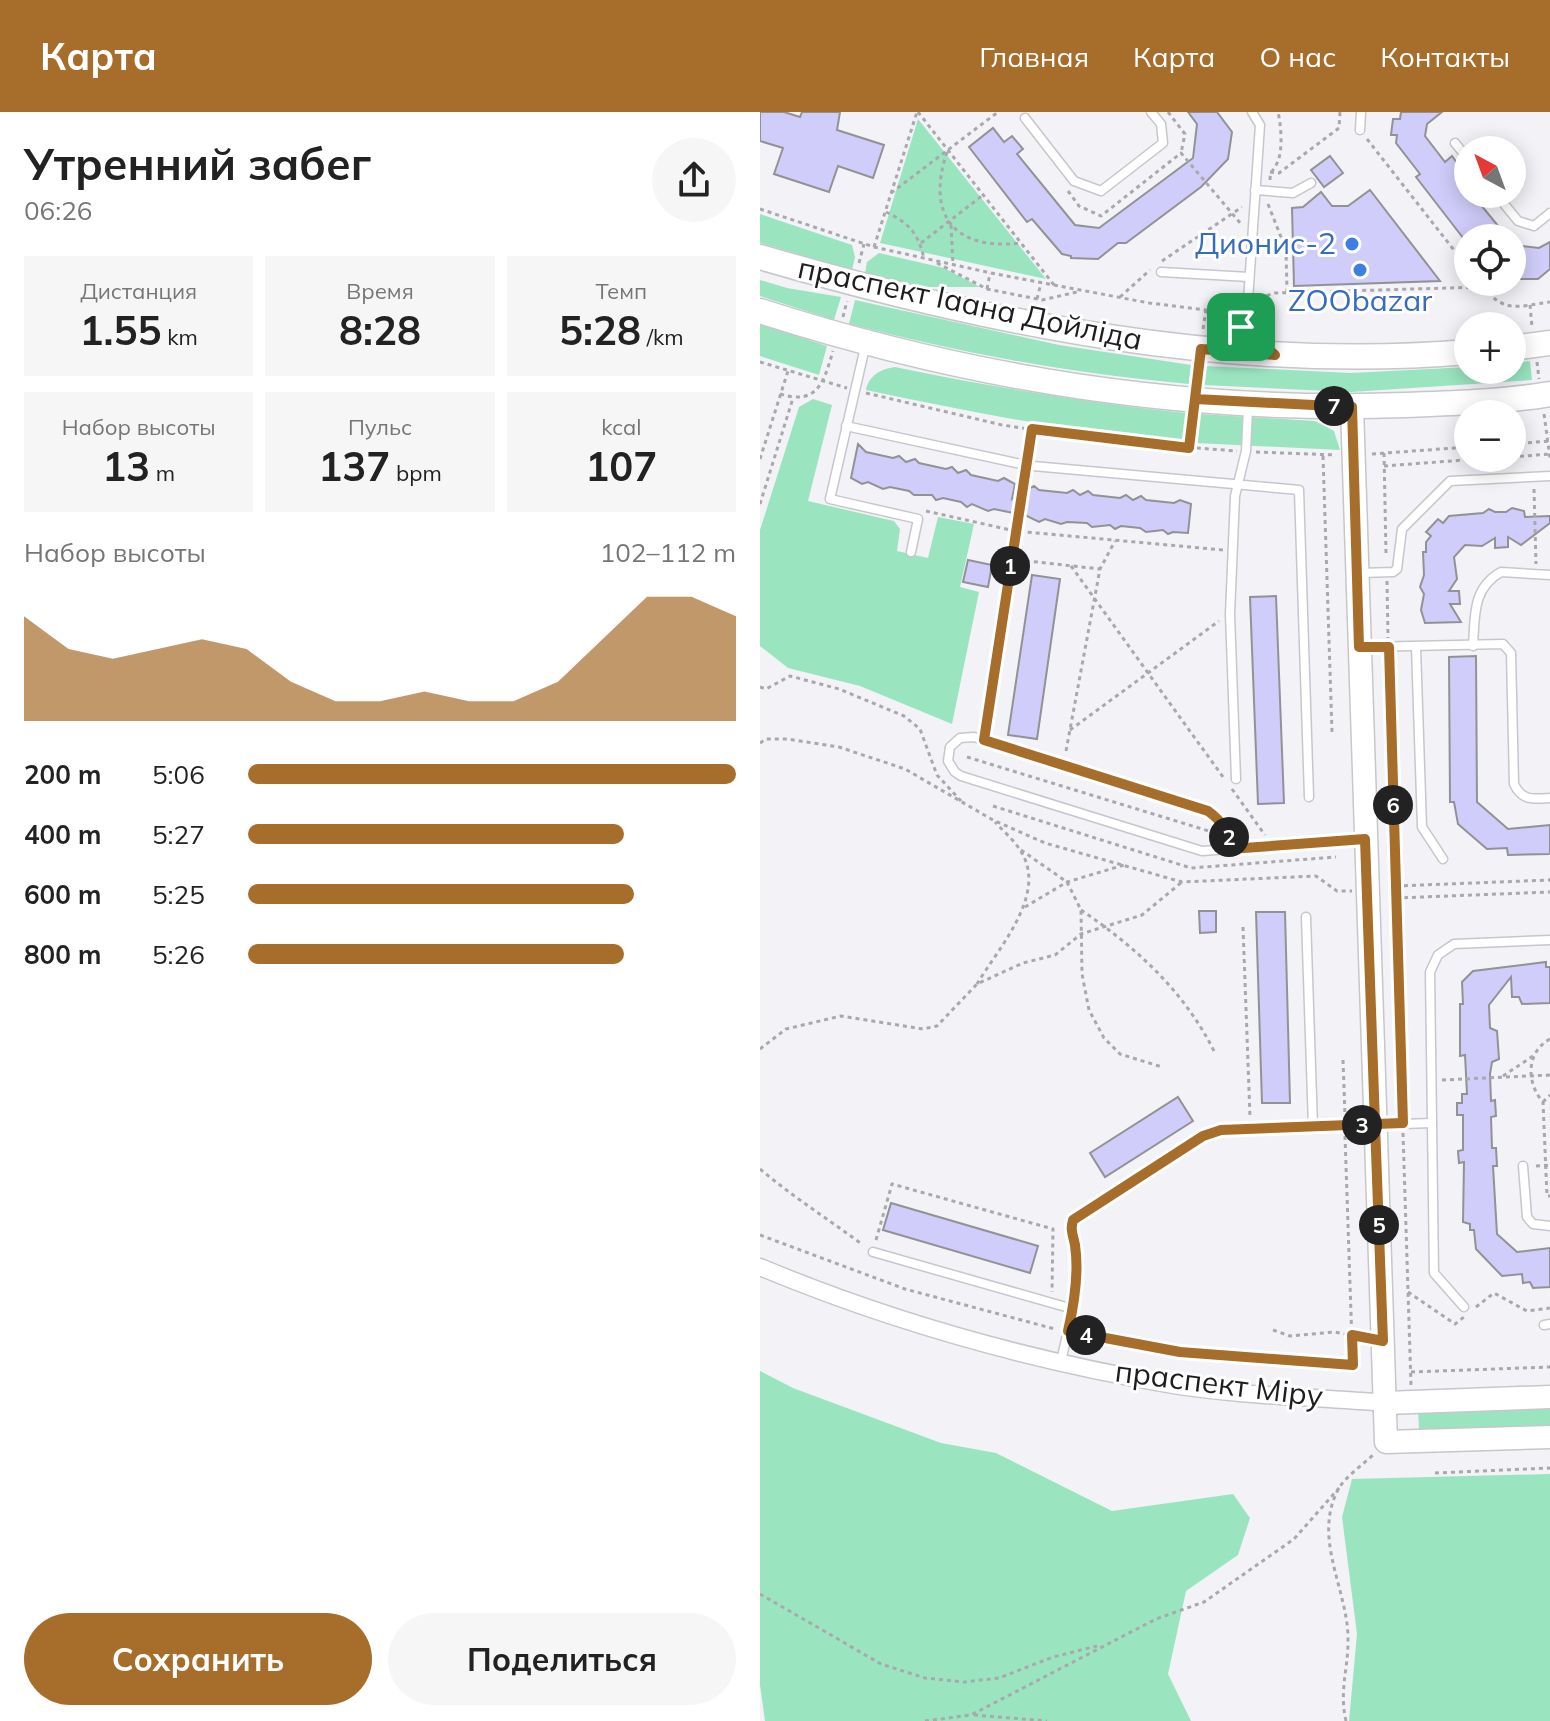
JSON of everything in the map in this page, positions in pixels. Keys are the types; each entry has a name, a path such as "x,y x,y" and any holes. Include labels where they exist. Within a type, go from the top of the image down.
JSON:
{"main road":[{"name":"праспект Іаана Дойліда","path":"760,257 853,283 1006,318 1121,340 1275,355 1350,357 1454,353"},
{"name":"праспект Іаана Дойліда","path":"760,311 866,343 1038,380 1195,399 1352,407 1550,394"},
{"path":"1526,346 1550,343"}],"street":[{"path":"1352,407 1355,573 1386,1442 1550,1437"},
{"name":"праспект Міру","path":"760,1267 816,1290 972,1341 1175,1385 1385,1403 1550,1397"}],"lane":[{"path":"1025,118 1074,181 1101,191 1163,143 1161,124 1151,112"},
{"path":"1252,112 1260,125 1247,315 1255,337 1275,355"},
{"path":"1360,130 1361,112"},
{"path":"1255,194 1293,193 1311,183"},
{"path":"1507,208 1518,221 1534,226 1550,213"},
{"path":"1161,272 1249,277"},
{"path":"1207,350 1235,336 1247,315"},
{"path":"866,343 830,499 918,519 911,552"},
{"path":"1236,779 1230,614 1232,551 1237,487 1246,451 1248,403"},
{"path":"846,426 1021,464"},
{"path":"1033,466 1237,487 1299,490 1309,797"},
{"path":"1355,573 1397,569 1402,529 1450,481 1550,476"},
{"path":"1473,646 1476,602 1479,593 1494,575 1501,572 1550,575"},
{"path":"984,740 1010,575"},
{"path":"1359,647 1503,644 1511,653 1514,784 1518,794 1528,799 1550,798"},
{"path":"1416,647 1422,827 1443,859"},
{"path":"1230,849 1229,835 1221,821 1208,811 967,736 954,742 948,754 955,772 1202,851 1273,846 1365,839"},
{"path":"1306,917 1313,1127"},
{"path":"1464,1307 1434,1273 1430,972 1438,955 1454,944 1550,940"},
{"path":"1073,1220 1203,1136 1221,1130 1432,1123"},
{"path":"1523,1166 1527,1217 1533,1224 1550,1226"},
{"path":"873,1252 1073,1309 1061,1361"}],"path":[{"path":"918,112 1054,285"},
{"path":"874,247 918,112"},
{"path":"891,193 998,112"},
{"path":"1168,112 1185,134 1181,153"},
{"path":"1270,172 1279,173 1339,128 1340,112"},
{"path":"1360,130 1454,250"},
{"path":"948,150 938,179 943,210 950,222 973,240 990,245 1021,243"},
{"path":"1119,298 1144,274 1255,194"},
{"path":"921,243 983,195"},
{"path":"885,212 901,219 914,230 924,259"},
{"path":"950,222 953,265"},
{"path":"780,394 793,398 811,395 824,383 864,244"},
{"path":"934,261 987,289 1037,299 1081,291"},
{"path":"987,289 991,273"},
{"path":"1037,299 1041,283"},
{"path":"1206,310 1207,350"},
{"path":"760,362 824,383 1032,429 1189,448 1323,456 1454,448"},
{"path":"760,459 788,371"},
{"path":"760,504 793,398"},
{"path":"1189,448 1195,399"},
{"path":"1010,575 1032,429"},
{"path":"1526,443 1550,441"},
{"path":"1384,453 1411,1372 1550,1367"},
{"path":"1526,456 1550,454"},
{"path":"1323,456 1332,732"},
{"path":"1384,466 1454,461"},
{"path":"1534,477 1536,564"},
{"path":"920,510 1015,531 1232,551"},
{"path":"1066,751 1100,569 1115,541"},
{"path":"1010,559 1100,569"},
{"path":"1071,566 1273,846"},
{"path":"1070,730 1230,614"},
{"path":"760,687 766,689 790,676 839,689 904,716 920,729 937,775 963,803"},
{"path":"760,743 766,739 787,739 839,747 905,769 993,820 1045,843 1182,882 1316,876 1337,891"},
{"path":"967,757 1202,831 1229,835"},
{"path":"993,820 1021,850 1067,882 1081,910 1082,974 1089,1010 1104,1038 1120,1054 1162,1067"},
{"path":"760,1049 786,1029 841,1016 923,1029 937,1026 977,984 1023,908 1031,878 1021,850"},
{"path":"1023,908 1067,882 1124,865"},
{"path":"1396,886 1549,879"},
{"path":"977,984 1023,963 1055,955 1081,934 1142,915 1182,882"},
{"path":"1396,898 1550,892"},
{"path":"1081,910 1164,976 1202,1027 1215,1053"},
{"path":"1243,927 1250,1129"},
{"path":"1499,1078 1533,1056 1550,1032"},
{"path":"1544,1042 1550,1039"},
{"path":"1533,1056 1531,1076 1536,1093 1543,1102 1547,1196 1550,1196"},
{"path":"1343,1060 1353,1372"},
{"path":"1432,1081 1550,1075"},
{"path":"1543,1102 1550,1095"},
{"path":"1544,1125 1550,1125"},
{"path":"760,1169 799,1202 826,1217 873,1252 892,1184 1053,1229 1052,1305 1046,1327"},
{"path":"1073,1220 1070,1232 1075,1244 1073,1309"},
{"path":"760,1235 905,1289 1046,1327 1180,1352 1353,1365"},
{"path":"1273,1330 1290,1336 1334,1332 1383,1341"},
{"path":"971,1715 1156,1619 1204,1602 1294,1539 1339,1488 1386,1442"},
{"path":"1435,1473 1550,1468"},
{"path":"1339,1488 1330,1518 1330,1550 1349,1639 1341,1698 1346,1721"},
{"path":"760,1594 881,1664 925,1678 964,1682 999,1678 1053,1657 1104,1645"},
{"path":"925,1721 971,1715 1047,1721"}],"green space":[{"path":"918,119 1046,279 880,243"},
{"path":"760,214 852,245 855,257 852,270 760,243"},
{"path":"879,253 944,268 980,287 926,287 865,273 867,262"},
{"path":"760,280 841,297 834,320 760,296"},
{"path":"855,300 1059,345 1191,365 1189,384 1018,361 849,324"},
{"path":"760,324 827,346 819,375 760,356"},
{"path":"1526,361 1530,361 1532,380 1526,380"},
{"path":"1205,366 1351,373 1454,368 1454,384 1472,384 1351,392 1203,385"},
{"path":"895,367 1040,394 1186,413 1183,442 1063,427 866,390 876,374"},
{"path":"813,399 832,405 808,501 894,521 900,529 897,551 928,558 938,517 974,524 960,587 979,592 952,724 860,686 788,668 760,646 760,530 799,407"},
{"path":"1200,414 1315,421 1334,431 1340,450 1196,443"},
{"path":"760,1371 793,1388 941,1443 996,1453 1112,1511 1233,1494 1250,1518 1238,1555 1186,1591 1168,1674 1191,1721 765,1721 760,1685"},
{"path":"1550,1408 1550,1426 1419,1429 1418,1411"},
{"path":"1550,1474 1550,1721 1349,1721 1357,1634 1342,1517 1352,1479"}],"building":[{"path":"760,112 784,112 800,117 802,112 840,112 837,130 884,145 873,178 838,166 829,192 774,174 783,148 760,141"},
{"path":"1188,112 1217,112 1232,132 1228,159 1201,187 1126,243 1118,243 1098,259 1071,258 1062,254 1032,219 1027,222 969,147 993,128 1004,142 1012,136 1023,149 1017,154 1075,225 1099,228 1193,158 1197,124"},
{"path":"1401,112 1442,112 1427,124 1425,136 1445,162 1452,156 1454,159 1454,208 1483,208 1497,224 1454,226 1416,177 1420,174 1396,143 1397,135 1391,135 1393,119 1400,119"},
{"path":"1330,156 1343,173 1324,187 1311,170"},
{"name":"Дионис-2","path":"1370,190 1440,281 1294,286 1292,208 1303,207 1321,192 1332,206 1348,206"},
{"path":"1550,242 1550,269 1538,279 1526,279 1526,247 1539,248"},
{"path":"858,444 866,452 893,458 899,456 906,462 915,459 919,463 946,469 952,467 958,473 966,470 971,475 998,481 1004,478 1015,484 1012,499 1034,486 1039,490 1067,493 1073,490 1080,495 1088,491 1093,495 1120,498 1126,495 1133,500 1141,496 1146,500 1174,503 1180,500 1191,504 1188,533 1168,534 1163,530 1146,532 1140,528 1121,526 1115,529 1110,525 1092,527 1087,523 1061,524 1045,519 1039,522 1027,516 994,509 988,511 972,504 967,507 961,502 943,498 936,500 932,495 914,495 890,487 883,489 868,482 862,484 851,478"},
{"path":"1512,508 1524,511 1525,517 1550,516 1550,523 1521,545 1508,537 1508,547 1495,548 1495,538 1482,546 1465,545 1454,557 1457,579 1449,591 1459,591 1460,604 1450,604 1461,622 1425,623 1421,610 1424,594 1420,587 1424,575 1423,552 1426,552 1426,542 1431,536 1426,532 1438,519 1443,523 1449,516 1483,513 1489,509 1506,512"},
{"path":"968,560 992,565 988,587 963,582"},
{"path":"1032,575 1060,579 1037,739 1008,735"},
{"path":"1276,596 1284,803 1258,804 1250,597"},
{"path":"1476,656 1477,802 1508,829 1550,825 1550,854 1508,855 1507,848 1487,849 1458,824 1454,802 1450,802 1449,657"},
{"path":"1199,911 1216,911 1216,932 1200,933"},
{"path":"1256,912 1285,912 1290,1103 1262,1103"},
{"path":"1546,962 1546,967 1550,967 1550,1003 1522,1004 1519,997 1512,997 1511,977 1489,1005 1490,1028 1497,1031 1499,1059 1492,1062 1490,1074 1491,1101 1495,1100 1496,1116 1491,1117 1492,1148 1496,1148 1497,1166 1493,1166 1497,1234 1517,1252 1550,1248 1550,1287 1533,1288 1530,1282 1523,1283 1522,1274 1502,1276 1476,1249 1474,1230 1470,1230 1470,1224 1463,1222 1464,1162 1459,1163 1458,1151 1463,1150 1463,1115 1457,1115 1457,1103 1462,1103 1462,1094 1467,1094 1465,1055 1460,1056 1460,1004 1463,1004 1462,982 1473,971"},
{"path":"1178,1097 1193,1121 1105,1177 1090,1153"},
{"path":"891,1203 1038,1246 1030,1273 883,1230"}],"place":[{"name":"Дионис-2","path":"1352,244"},
{"name":"ZOObazar","path":"1360,270"}],"route":[{"path":"1241,327 1226,344 1214,350 1201,349 1189,448 1116,442 1032,429 984,740 1208,811 1221,821 1229,835 1230,849 1365,839 1375,1124 1221,1130 1203,1136 1073,1220 1070,1232 1075,1244 1073,1309 1068,1331 1180,1352 1353,1365 1352,1335 1383,1341 1375,1124 1403,1123 1389,647 1359,647 1352,407 1195,399 1201,349 1275,355 1255,337 1247,315 1241,327"}]}
